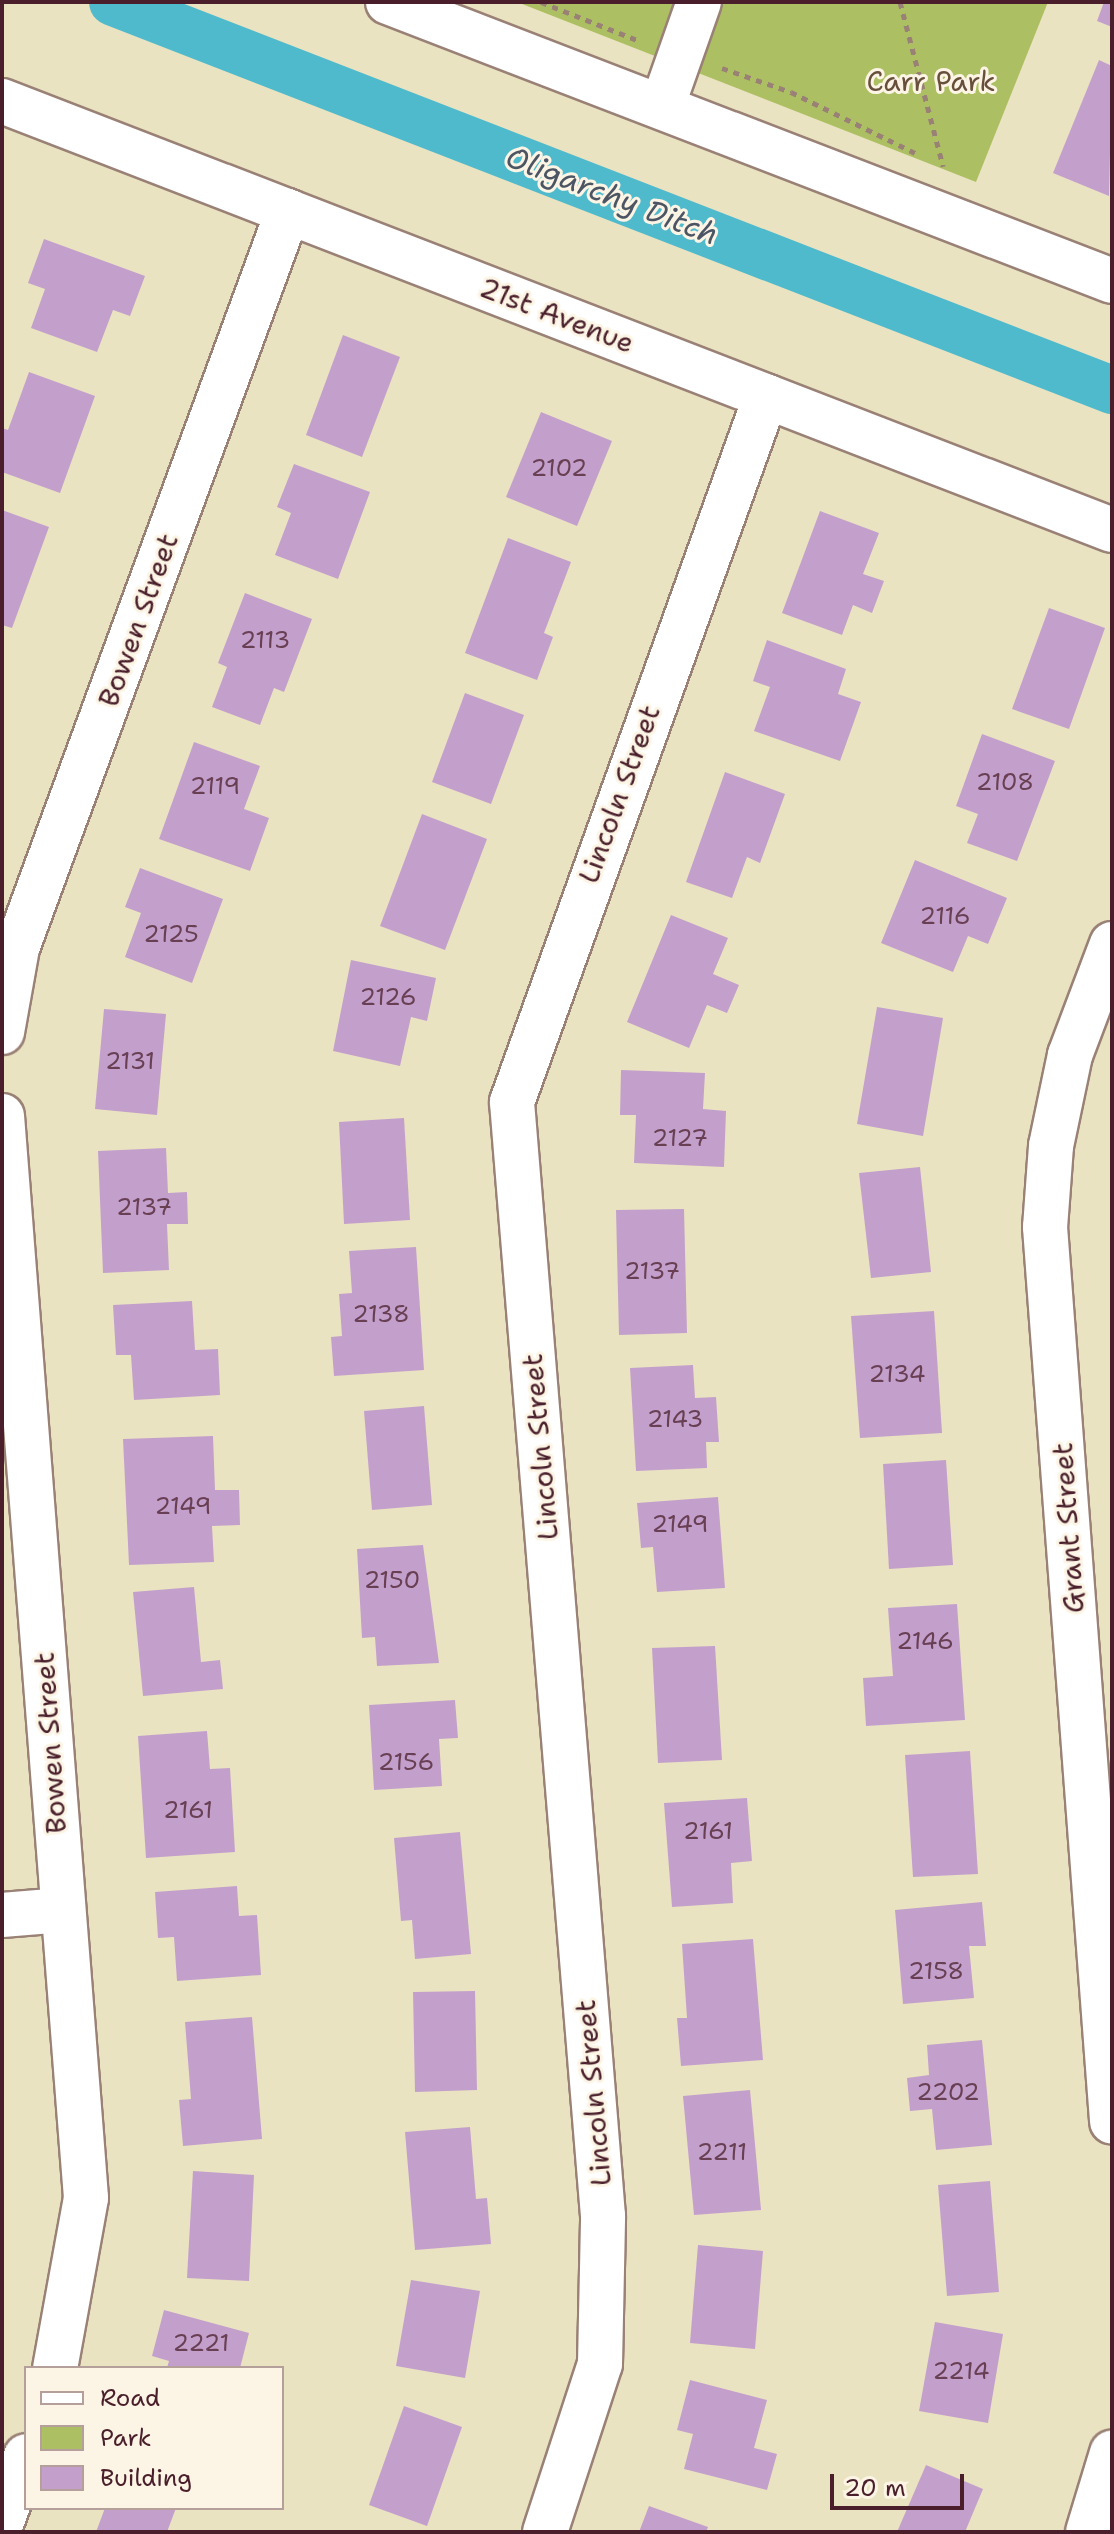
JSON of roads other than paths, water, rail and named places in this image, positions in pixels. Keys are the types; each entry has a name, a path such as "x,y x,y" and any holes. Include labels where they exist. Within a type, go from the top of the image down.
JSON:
{"street":[{"path":"388,2 1112,281"},
{"path":"662,107 699,2"},
{"name":"21st Avenue","path":"2,101 1112,530"},
{"name":"Bowen Street","path":"2,1032 17,948 288,211"},
{"name":"Lincoln Street","path":"545,2532 600,2364 603,2216 512,1102 766,396"},
{"name":"Grant Street","path":"1112,944 1070,1055 1051,1146 1045,1227 1112,2121"},
{"name":"Bowen Street","path":"2,1116 11,1348 63,1910 86,2198 55,2366"},
{"path":"2,1915 63,1910"},
{"path":"1088,2532 1112,2453"},
{"path":"2,2521 24,2461"}],"waterway":[{"name":"Oligarchy Ditch","path":"113,2 1112,390"}],"park label":[{"name":"Carr Park","path":"931,81"}]}
